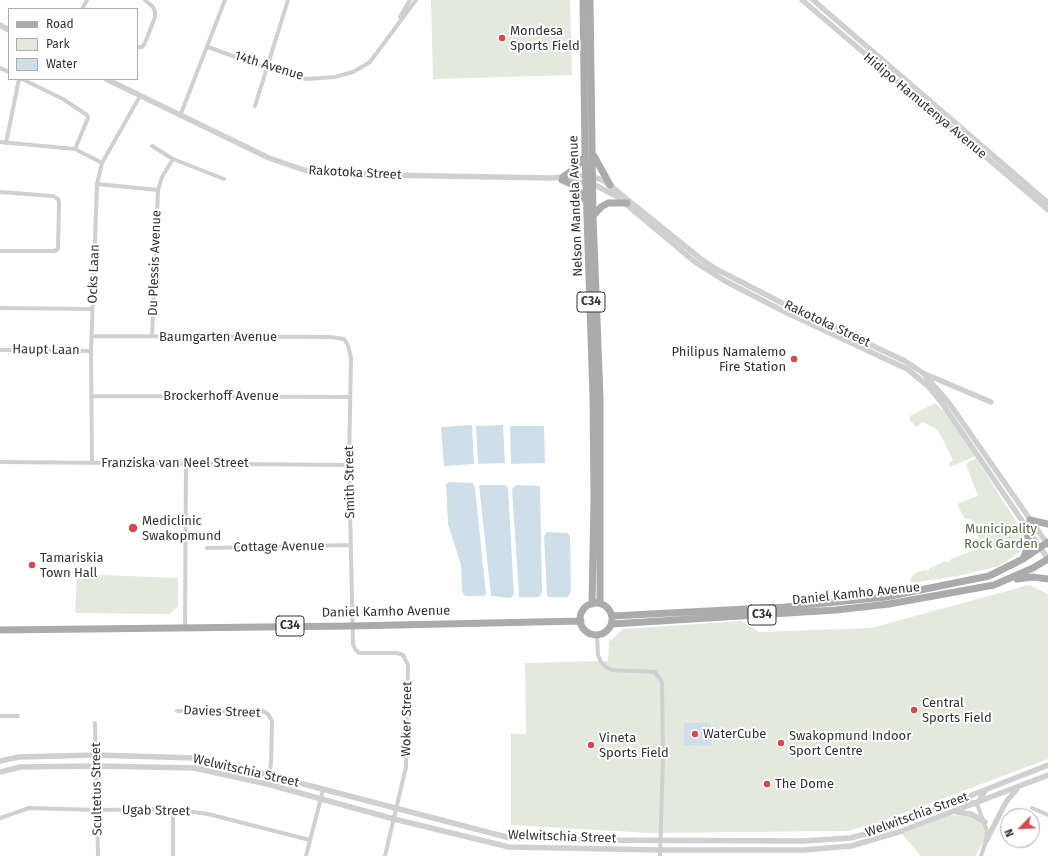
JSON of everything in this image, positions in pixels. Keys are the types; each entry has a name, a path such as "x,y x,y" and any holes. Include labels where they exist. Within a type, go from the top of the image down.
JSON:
{"main road":[{"name":"Nelson Mandela Avenue","path":"583,0 585,156 590,176"},
{"name":"Nelson Mandela Avenue","path":"590,0 591,150 587,203 594,443 596,604"},
{"path":"591,150 597,164 610,185"},
{"path":"585,156 576,168 562,179 574,185 587,203"},
{"name":"Nelson Mandela Avenue","path":"589,184 593,216 600,398 596,604"},
{"path":"593,216 601,207 608,203 627,203"},
{"path":"1023,559 1030,538 1028,523 1048,524"},
{"name":"Daniel Kamho Avenue","path":"612,620 785,607 886,597 989,576 1023,559 1046,545"},
{"name":"Daniel Kamho Avenue","path":"612,620 864,608 975,590 1005,581 1048,559"},
{"path":"1005,581 1026,577 1048,579"},
{"path":"596,604 608,608 612,620 607,632 597,636 586,632 581,621 583,610 596,604"},
{"name":"Daniel Kamho Avenue","path":"0,630 352,626 581,621"}],"street":[{"path":"138,47 142,47 145,43 155,17 153,7 145,0"},
{"path":"180,116 225,0"},
{"path":"255,106 288,0"},
{"path":"392,32 410,0"},
{"name":"14th Avenue","path":"208,47 266,68 306,78 336,77 353,72 370,62 416,0"},
{"name":"Hidipo Hamutenya Avenue","path":"802,0 1048,210"},
{"name":"Hidipo Hamutenya Avenue","path":"813,0 1048,203"},
{"path":"6,143 19,80"},
{"path":"24,80 63,99 87,115 88,118 75,149"},
{"name":"Rakotoka Street","path":"108,80 269,158 304,170 336,174 553,178 589,184 616,196 627,203 694,262 710,272 783,311 902,366 927,384 1028,523 1046,545 1048,559"},
{"name":"Ocks Laan","path":"92,462 91,351 97,184 102,163 140,96"},
{"path":"0,142 75,149 102,163"},
{"path":"152,146 173,159 224,179"},
{"name":"Du Plessis Avenue","path":"152,336 158,190 165,172 173,159"},
{"name":"Rakotoka Street","path":"562,179 590,176 610,185 701,259 726,275 899,358 923,373 949,403 1028,523"},
{"path":"97,184 158,190"},
{"path":"0,192 54,196 60,203 58,249 55,251 0,251"},
{"path":"0,308 92,309"},
{"name":"Baumgarten Avenue","path":"92,336 331,337 344,339"},
{"name":"Smith Street","path":"344,339 348,345 350,358 349,465 352,626"},
{"name":"Haupt Laan","path":"0,350 91,351"},
{"path":"923,373 938,378 991,402"},
{"name":"Brockerhoff Avenue","path":"92,396 350,397"},
{"name":"Franziska van Neel Street","path":"0,462 186,462 349,465"},
{"path":"185,627 186,462"},
{"name":"Cottage Avenue","path":"207,548 351,545"},
{"name":"Woker Street","path":"352,626 353,644 359,653 397,653 403,655 408,664 406,767 385,856"},
{"path":"597,636 598,655 606,668 612,670 656,672 662,682 660,853"},
{"name":"Davies Street","path":"177,711 263,711 268,714 272,721 271,764 267,784"},
{"path":"0,716 18,716"},
{"name":"Scultetus Street","path":"95,723 98,856"},
{"name":"Welwitschia Street","path":"0,761 19,757 96,756 195,758 269,775 510,838 582,840 661,839 804,841 850,838 886,829 1048,765"},
{"name":"Welwitschia Street","path":"0,772 20,767 96,766 194,768 267,784 394,819 509,847 660,853 804,850 851,846 887,836 977,804 1048,775"},
{"path":"981,856 986,841 1006,802 1020,786"},
{"path":"977,804 986,789"},
{"path":"306,856 323,790"},
{"path":"962,800 977,804"},
{"path":"977,804 985,822 986,841"},
{"name":"Ugab Street","path":"0,818 29,808 98,810 173,809 208,814 310,840"},
{"path":"173,809 173,856"},
{"path":"950,813 962,812 971,814 985,822"}],"green space":[{"name":"Mondesa Sports Field","path":"431,0 570,0 572,75 433,79"},
{"path":"935,403 948,415 976,456 950,467 949,463 953,460 938,430 923,422 916,427 910,420 910,416"},
{"name":"Municipality Rock Garden","path":"976,458 1024,534 1020,552 999,566 957,576 911,583 911,578 915,573 925,570 929,571 930,568 945,561 949,563 951,559 975,550 979,546 979,530 977,524 972,520 964,518 957,504 978,496 966,464"},
{"path":"77,574 178,578 178,606 170,614 75,613"},
{"path":"1029,585 1048,594 1048,759 880,822 847,831 649,833 511,825 511,734 526,734 525,663 608,661 609,642 623,629 741,621 759,632 871,628"},
{"path":"950,815 972,816 982,823 985,832 984,841 975,856 921,856 902,834"}],"water":[{"path":"472,425 474,464 444,466 441,427"},
{"path":"503,425 505,463 478,464 476,426"},
{"path":"510,426 544,426 545,463 511,464"},
{"path":"449,482 473,483 475,488 486,594 484,596 465,596 462,591 461,565 448,524 446,484"},
{"path":"479,485 505,485 508,488 514,594 511,598 491,596"},
{"path":"516,485 540,486 542,593 539,597 519,597 512,489"},
{"path":"547,532 567,533 570,536 571,591 568,597 548,597 547,595 544,536"},
{"path":"684,723 711,723 711,746 684,745"}],"place":[{"name":"Mondesa Sports Field","path":"502,38"},
{"name":"Philipus Namalemo Fire Station","path":"794,359"},
{"name":"Mediclinic Swakopmund","path":"133,528"},
{"name":"Tamariskia Town Hall","path":"32,565"},
{"name":"Central Sports Field","path":"914,710"},
{"name":"WaterCube","path":"695,734"},
{"name":"Swakopmund Indoor Sport Centre","path":"781,743"},
{"name":"Vineta Sports Field","path":"591,745"},
{"name":"The Dome","path":"767,784"}]}
